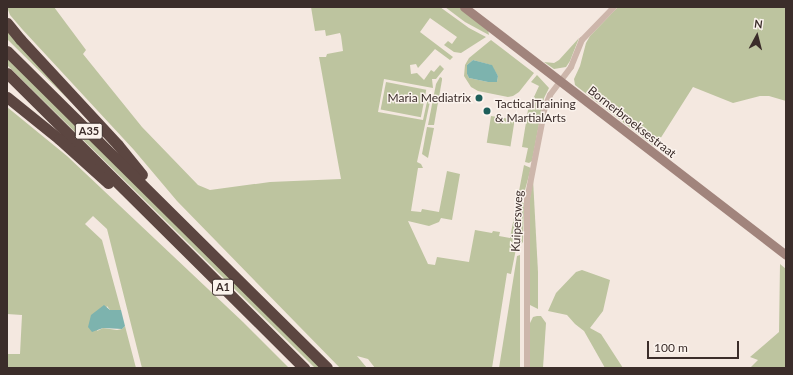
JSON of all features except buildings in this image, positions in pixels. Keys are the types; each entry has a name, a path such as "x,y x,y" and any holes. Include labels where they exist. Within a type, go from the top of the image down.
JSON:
{"highway":[{"name":"A1","path":"7,23 118,145 171,212 328,368"},
{"name":"A35","path":"7,51 171,212"},
{"name":"A35","path":"7,72 141,206"},
{"name":"A1","path":"7,97 59,139 121,195 141,206 304,368"}],"main road":[{"name":"Bornerbroeksestraat","path":"464,7 786,255"}],"street":[{"name":"Kuipersweg","path":"527,368 528,200 545,107 550,96 571,67 582,40 614,7"}],"green space":[{"path":"7,7 54,7 86,50 83,54 142,127 198,185 210,190 270,182 341,179 319,57 326,57 327,54 343,51 341,36 340,33 326,36 325,30 315,31 311,7 440,7 469,28 486,37 461,53 454,52 444,45 448,41 452,44 457,37 430,18 420,32 453,57 450,60 435,49 418,68 416,64 410,65 411,74 417,73 424,80 431,70 434,72 440,65 444,69 436,79 432,79 433,88 384,79 378,112 423,120 428,97 431,97 417,162 421,164 423,168 418,168 411,211 421,212 422,209 439,212 447,171 460,174 452,220 441,218 439,222 429,226 408,221 428,264 435,265 437,257 469,262 475,230 492,233 493,231 500,232 499,236 510,238 524,165 531,168 522,201 524,204 523,242 516,249 511,274 507,273 492,368 375,368 368,359 357,356 367,368 340,368 177,201 134,150 22,29 10,15"},
{"path":"445,7 459,7 488,29 489,35 465,22"},
{"path":"618,7 786,7 786,101 769,96 760,96 733,103 693,87 655,147 575,85 574,79 580,66 586,43 590,36"},
{"path":"7,29 71,102 7,39"},
{"path":"579,38 566,67 554,69 544,62 554,63 559,60"},
{"path":"491,40 534,73 519,92 513,96 508,97 478,91 471,87 464,76 465,65 469,58","holes":["473,60 491,65 498,76 497,82 488,82 469,78 467,74 467,65"]},
{"path":"7,57 322,368 315,368 7,65"},
{"path":"537,75 549,88 544,98 532,161 529,163 525,162 528,148 522,147 528,110 539,86 531,82"},
{"path":"440,77 442,80 434,125 428,125 436,84"},
{"path":"386,82 426,90 421,117 381,109"},
{"path":"7,107 67,156 243,322 289,368 142,368 107,229 93,216 85,224 102,240 121,310 110,310 107,306 97,331 103,328 117,330 122,329 125,326 136,368 7,368 7,354 20,354 22,315 7,314"},
{"path":"491,116 515,120 510,146 487,143"},
{"path":"427,127 434,128 428,158 422,154"},
{"path":"533,179 538,272 538,309 530,305 529,204"},
{"path":"520,255 520,368 499,368 517,256"},
{"path":"780,264 786,269 786,368 750,368 758,360 750,357 779,332"},
{"path":"582,270 610,280 603,311 590,328 601,334 623,368 605,368 584,331 567,315 548,311 556,293 576,272"},
{"path":"541,316 546,323 543,368 530,368 529,325 533,317"}],"water":[{"path":"473,60 492,65 498,76 497,82 488,82 469,78 467,74 467,65"},
{"path":"104,305 110,310 121,310 125,326 122,329 103,328 92,332 88,327 91,315"}],"place":[{"name":"Maria Mediatrix","path":"479,98"},
{"name":"TacticalTraining & MartialArts","path":"487,111"}]}
